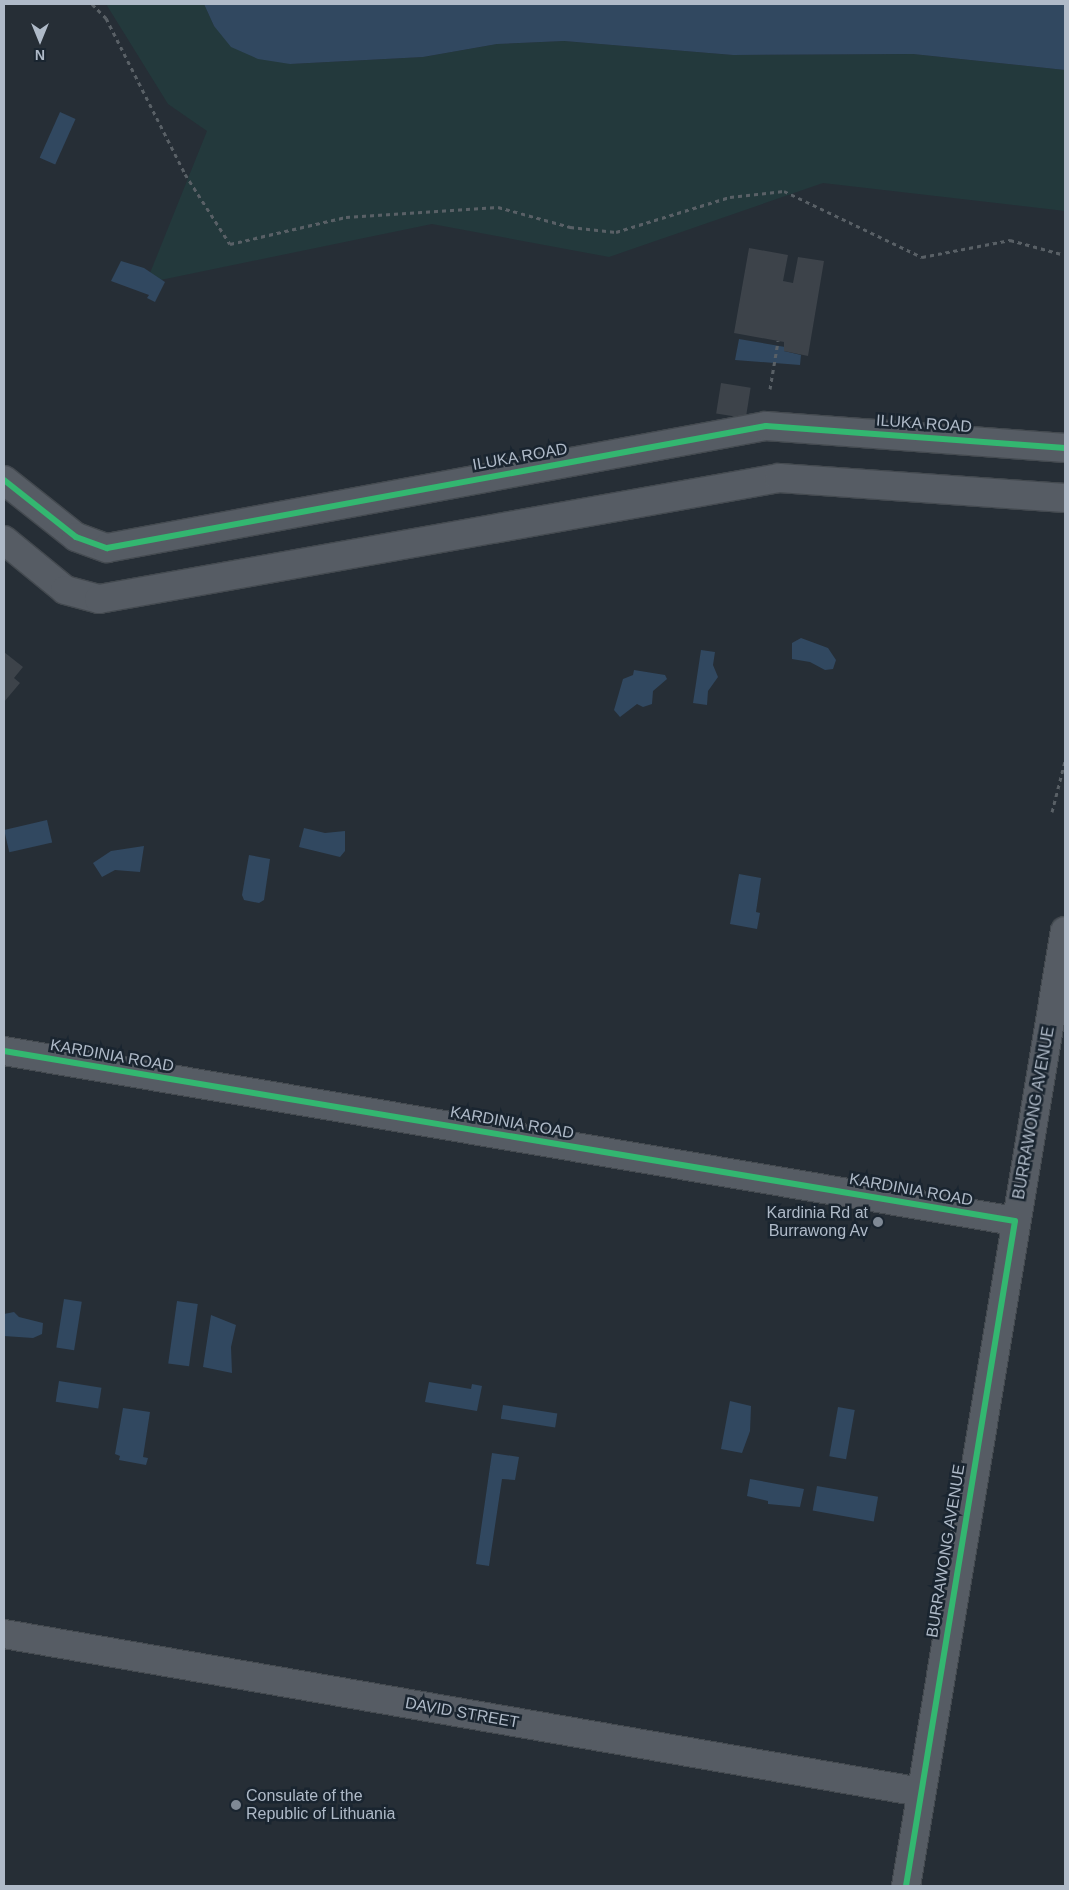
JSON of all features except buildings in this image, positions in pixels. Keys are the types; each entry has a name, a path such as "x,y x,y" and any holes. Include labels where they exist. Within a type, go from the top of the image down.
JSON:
{"street":[{"name":"ILUKA ROAD","path":"4,480 76,537 108,548 766,426 1065,448"},
{"path":"4,540 65,590 99,599 779,478 1065,498"},
{"name":"BURRAWONG AVENUE","path":"906,1886 1015,1221 1065,931"},
{"name":"KARDINIA ROAD","path":"4,1051 1015,1221"},
{"name":"DAVID STREET","path":"4,1634 921,1792"}],"path":[{"path":"92,4 106,18 186,174 230,244 346,216 498,207 570,227 616,232 730,197 784,191 922,257 1010,240 1065,255"},
{"path":"770,388 778,341"},
{"path":"1052,812 1065,761"}],"green space":[{"path":"106,4 204,4 214,26 290,64 423,57 497,44 564,41 733,55 913,54 1065,70 1065,211 823,183 609,257 432,224 146,283 207,131 168,104"}],"water":[{"path":"204,4 1065,4 1065,70 913,54 733,55 564,41 497,44 423,57 290,64 258,59 231,47 214,26"},
{"path":"60,112 76,119 55,165 40,158"},
{"path":"121,261 144,268 165,282 155,302 147,298 149,295 111,281"},
{"path":"739,339 785,347 784,351 801,355 800,365 735,360"},
{"path":"801,638 828,648 836,660 833,669 825,670 810,662 792,659 792,643"},
{"path":"701,650 715,652 713,665 718,677 708,691 707,705 693,703"},
{"path":"634,670 665,675 667,679 653,691 652,704 643,707 637,704 620,717 614,710 623,679 633,675"},
{"path":"47,820 52,842 9,852 4,830"},
{"path":"304,828 325,833 345,831 345,851 340,857 299,847"},
{"path":"144,846 140,872 115,870 102,877 93,863 111,851"},
{"path":"249,855 270,859 264,900 259,903 244,900 242,895"},
{"path":"739,874 761,878 756,912 760,913 757,929 730,924"},
{"path":"64,1299 82,1302 74,1350 56,1347"},
{"path":"177,1301 198,1304 189,1366 168,1363"},
{"path":"14,1312 19,1317 43,1323 42,1334 33,1338 4,1336 4,1314"},
{"path":"211,1315 236,1325 231,1347 232,1373 203,1367"},
{"path":"59,1381 101,1388 98,1408 56,1402"},
{"path":"429,1382 471,1389 472,1384 482,1386 477,1411 425,1402"},
{"path":"730,1401 751,1406 750,1431 742,1453 721,1449"},
{"path":"503,1405 557,1414 555,1427 501,1419"},
{"path":"838,1407 855,1410 846,1459 829,1456"},
{"path":"123,1408 150,1412 143,1457 148,1458 146,1465 119,1460 120,1456 115,1454"},
{"path":"492,1453 519,1457 515,1480 502,1479 489,1566 476,1564"},
{"path":"750,1479 804,1489 800,1507 768,1504 768,1501 747,1496"},
{"path":"817,1486 878,1497 874,1521 813,1511"}],"cycle path":[{"path":"4,480 76,537 107,548 766,426 1065,448"},
{"path":"4,1051 1015,1221 906,1886"}],"place":[{"name":"Kardinia Rd at Burrawong Av","path":"878,1222"},
{"name":"Consulate of the Republic of Lithuania","path":"236,1805"}]}
